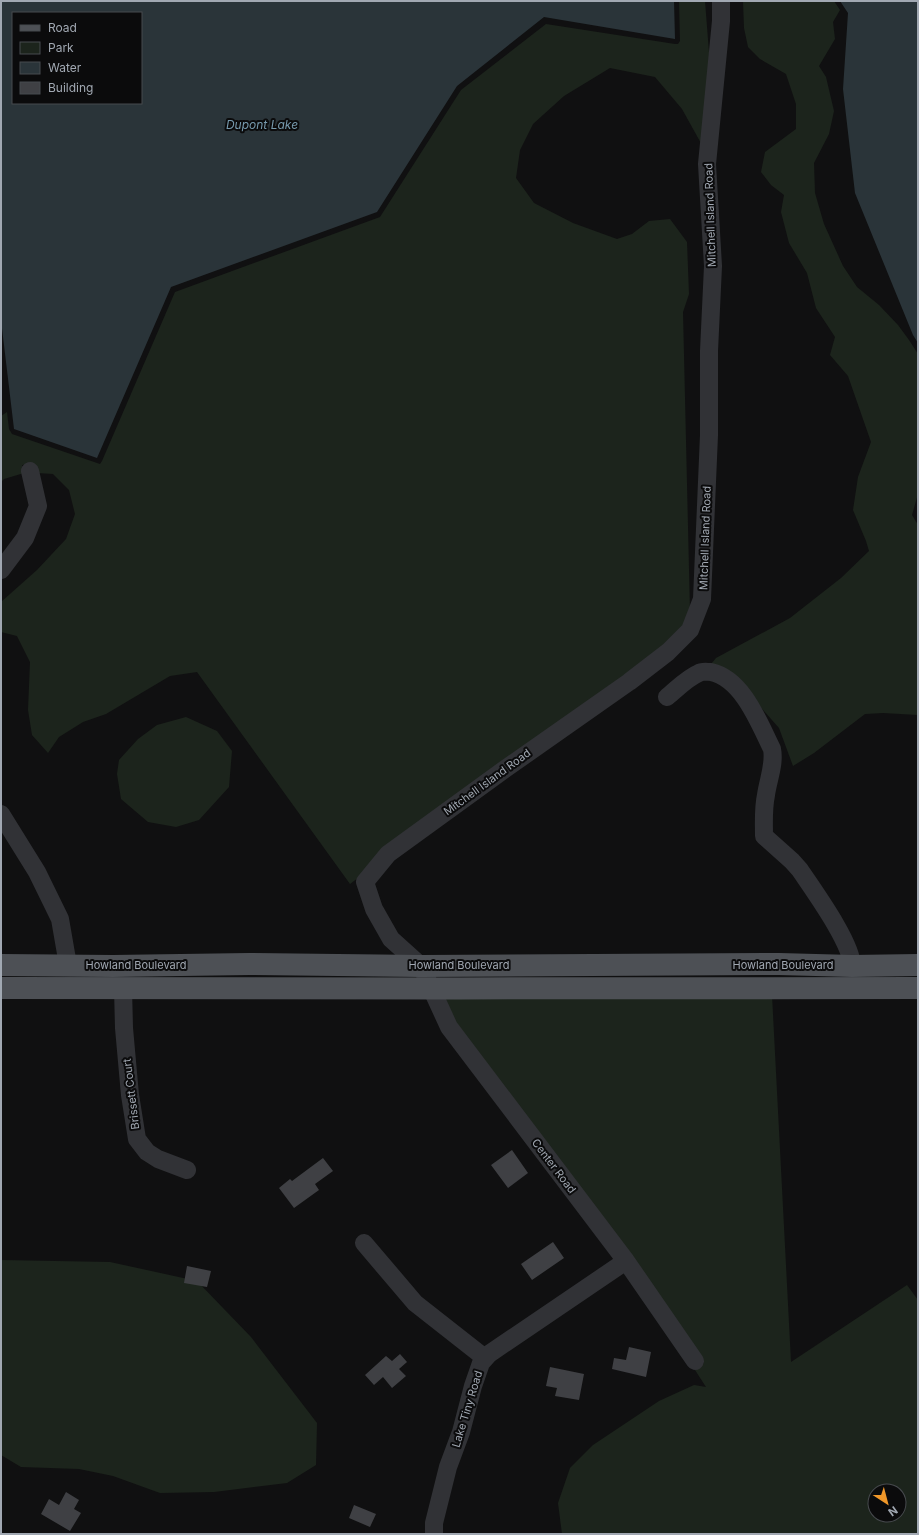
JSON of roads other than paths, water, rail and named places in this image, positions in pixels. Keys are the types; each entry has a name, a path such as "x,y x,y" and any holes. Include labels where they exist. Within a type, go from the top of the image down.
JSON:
{"main road":[{"name":"Howland Boulevard","path":"1,965 918,965"},
{"name":"Howland Boulevard","path":"1,988 918,988"}],"street":[{"name":"Mitchell Island Road","path":"421,966 391,940 374,909 365,882 388,854 505,769 629,682 668,652 690,630 702,599 709,435 713,266 707,164 721,21 721,1"},
{"path":"1,570 25,538 38,506 30,471"},
{"path":"667,697 700,672 707,672 716,673 726,678 734,684 745,697 772,749 774,756 765,797 764,836 800,870 844,941 852,958 852,966"},
{"path":"1,814 37,872 60,919 68,965"},
{"name":"Center Road","path":"421,966 449,1027 626,1261 695,1361"},
{"name":"Brissett Court","path":"123,988 124,1028 130,1095 136,1139 147,1152 158,1159 186,1170"},
{"path":"364,1244 414,1302 485,1358"},
{"name":"Lake Tiny Road","path":"434,1534 434,1523 448,1467 461,1432 480,1363 489,1354 521,1331 626,1261"}],"water":[{"name":"Dupont Lake","path":"1,1 674,1 675,39 544,17 457,86 377,212 171,287 97,458 14,429 1,320"},
{"path":"840,1 918,1 918,343 913,335 855,193 843,89 848,13"}]}
